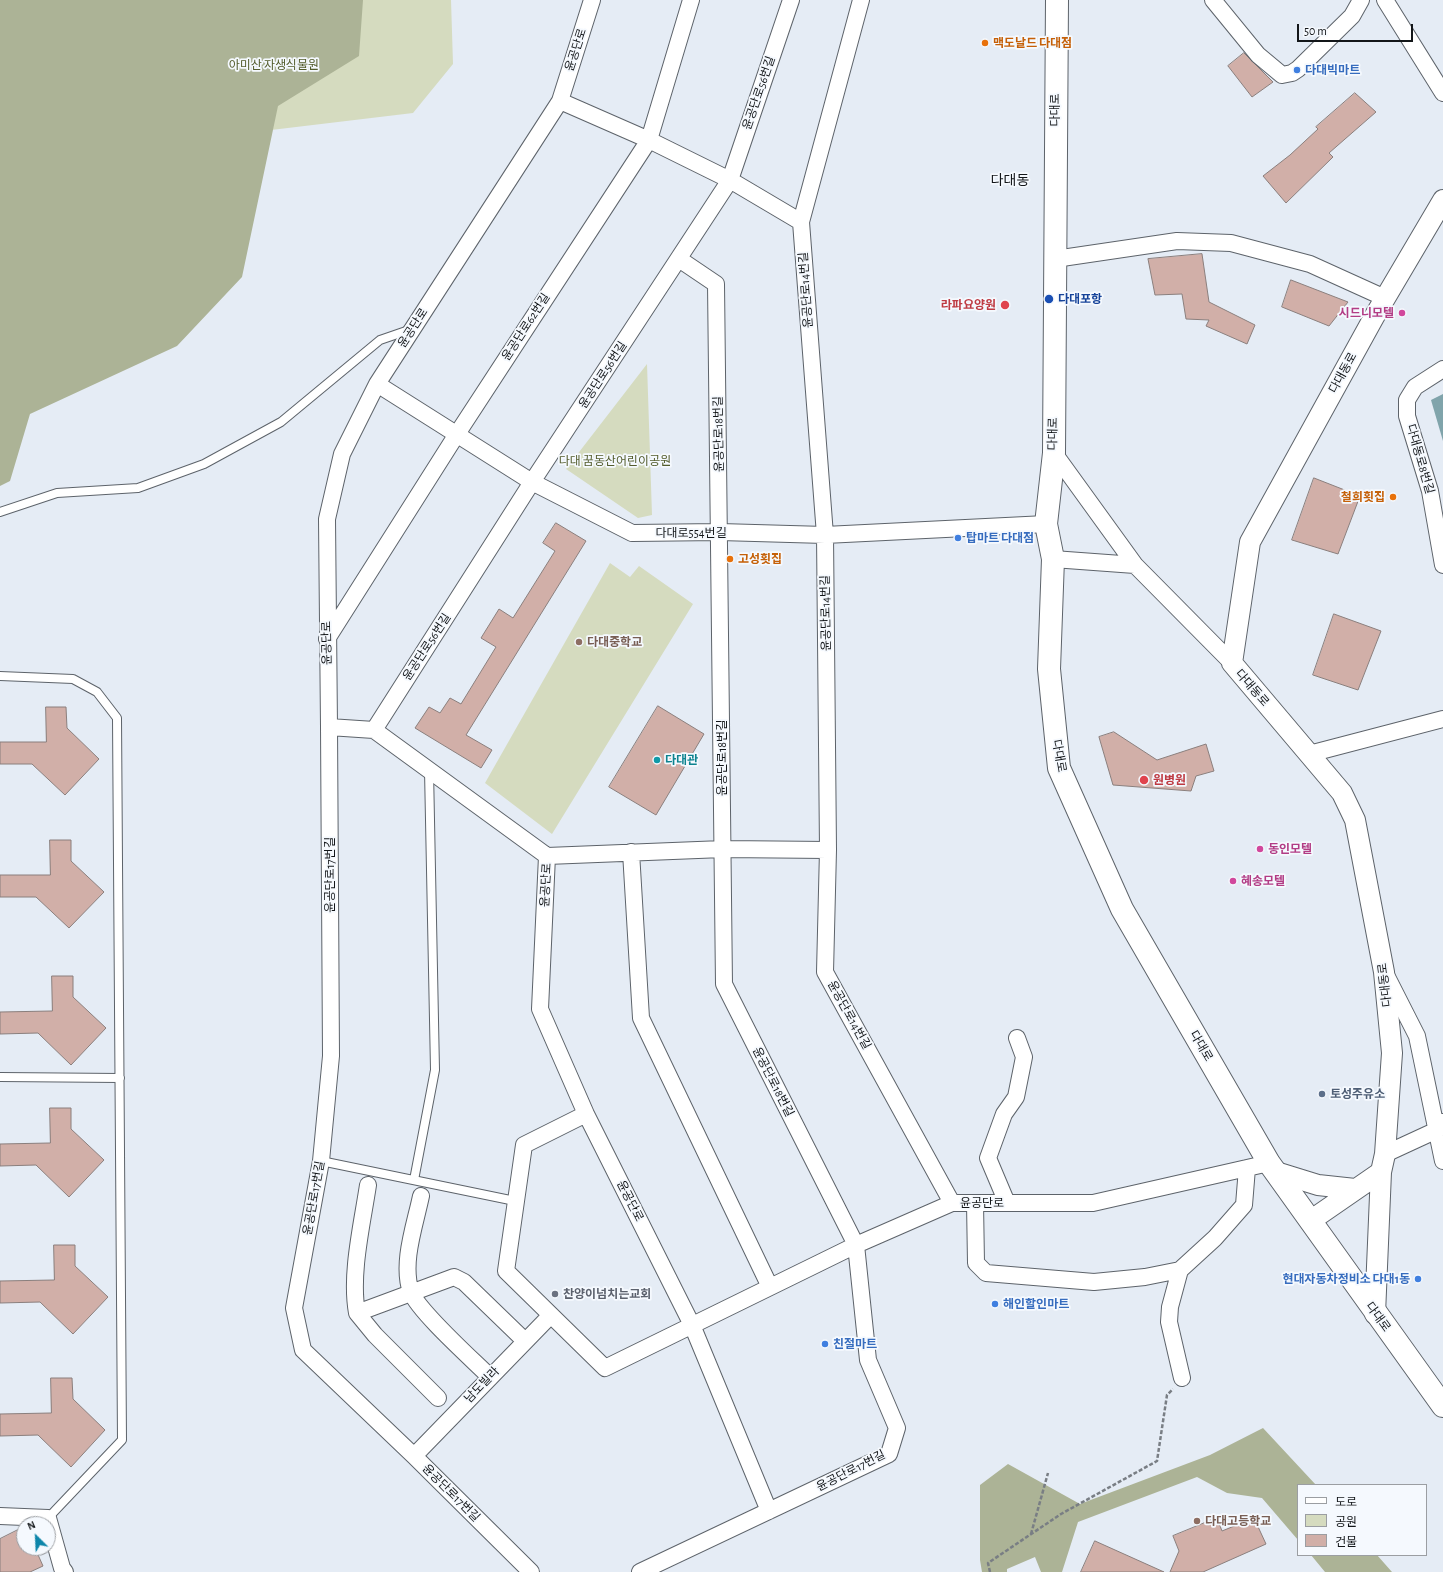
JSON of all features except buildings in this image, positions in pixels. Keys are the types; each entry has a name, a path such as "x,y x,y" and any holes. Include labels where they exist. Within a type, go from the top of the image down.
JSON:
{"main road":[{"name":"다대로","path":"1057,0 1054,452 1046,524 1053,560 1049,669 1059,768 1122,909 1273,1168 1375,1314 1443,1406"}],"street":[{"name":"윤공단로","path":"329,727 327,519 342,454 377,384 560,101 592,0"},
{"name":"윤공단로62번길","path":"327,639 457,434 649,140 691,0"},
{"name":"윤공단로56번길","path":"374,730 532,482 730,180 791,0"},
{"name":"윤공단로14번길","path":"861,0 801,222 825,535 828,850 825,972 952,1203"},
{"path":"1213,0 1258,55 1282,75 1292,73 1298,68 1352,16 1361,0"},
{"path":"1385,0 1441,86"},
{"path":"560,101 649,140 730,180 801,222"},
{"name":"다대동로","path":"1375,1314 1383,1163 1392,1053 1384,972 1355,820 1342,793 1232,663 1250,542 1385,298 1443,200"},
{"path":"1055,259 1177,241 1231,243 1310,264 1385,298"},
{"name":"윤공단로18번길","path":"679,259 716,284 724,984 856,1245"},
{"name":"다대동로8번길","path":"1443,369 1429,376 1416,387 1407,400 1407,416 1430,491 1443,565"},
{"name":"다대로554번길","path":"377,384 532,482 632,533 720,532 825,535 1046,524"},
{"path":"1054,452 1135,565 1232,663"},
{"path":"1053,560 1135,565"},
{"path":"1309,754 1443,719"},
{"path":"329,727 374,730"},
{"name":"윤공단로17번길","path":"329,727 331,1056 321,1161 294,1308 303,1350 414,1456 531,1572"},
{"name":"윤공단로","path":"374,730 547,856 540,1009 586,1114 692,1326 856,1245 952,1203 1093,1203 1248,1168 1273,1168"},
{"path":"547,856 723,849 828,850"},
{"path":"631,852 641,1018 770,1287"},
{"path":"1384,972 1417,1036 1440,1126 1443,1161"},
{"path":"1007,1203 988,1158 1004,1114 1016,1097 1024,1057 1017,1038"},
{"path":"586,1114 524,1145 506,1271 605,1368 692,1326 769,1511"},
{"path":"1310,1221 1355,1189 1383,1163 1440,1126"},
{"path":"975,1203 976,1263 986,1273 1094,1282 1145,1277 1180,1270 1215,1238 1244,1205 1248,1168"},
{"path":"1273,1168 1318,1185 1355,1189"},
{"path":"368,1185 356,1266 354,1299 357,1313 375,1335 438,1398"},
{"path":"421,1196 409,1253 408,1272 411,1293 422,1309 490,1377"},
{"name":"윤공단로17번길","path":"640,1572 889,1454 898,1428 868,1360 856,1245"},
{"path":"1180,1270 1170,1307 1169,1322 1182,1378"},
{"path":"357,1313 454,1277 464,1282 525,1341"},
{"name":"남도빌라","path":"414,1456 551,1315"},
{"path":"0,1516 16,1517"},
{"path":"56,1547 62,1568 65,1572"}],"lane":[{"path":"0,512 57,493 138,488 204,464 281,422 380,340 412,330"},
{"path":"0,676 73,679 97,692 117,718 122,1440 50,1516"},
{"path":"414,1180 435,1070 429,770"},
{"path":"0,1077 120,1078"},
{"path":"321,1161 515,1201"}],"path":[{"path":"990,1572 988,1563 1061,1514 1156,1461 1168,1395 1182,1378"},
{"path":"1031,1535 1048,1473"}],"green space":[{"path":"0,0 363,0 359,56 278,106 242,277 177,346 30,414 10,481 0,486"},
{"name":"아미산 자생식물원","path":"194,0 451,0 453,64 413,113 221,136"},
{"name":"다대 꿈동산어린이공원","path":"647,364 652,515 638,518 566,469"},
{"path":"610,563 630,577 639,566 693,604 552,834 485,783"},
{"path":"1263,1428 1315,1484 1297,1484 1297,1539 1262,1498 1227,1493 1197,1477 1078,1522 1062,1572 1041,1572 1035,1557 1007,1569 1007,1572 982,1572 980,1560 980,1485 1008,1464 1080,1504 1210,1455"},
{"path":"1312,1556 1378,1556 1392,1572 1325,1572"}],"water":[{"path":"1443,394 1443,441 1431,400"}],"place":[{"name":"맥도날드 다대점","path":"985,43"},
{"name":"다대빅마트","path":"1297,70"},
{"name":"다대포항","path":"1049,299"},
{"name":"라파요양원","path":"1005,305"},
{"name":"시드니모텔","path":"1402,313"},
{"name":"철희횟집","path":"1393,497"},
{"name":"탑마트 다대점","path":"958,538"},
{"name":"고성횟집","path":"730,559"},
{"name":"다대중학교","path":"579,642"},
{"name":"다대관","path":"657,760"},
{"name":"원병원","path":"1144,780"},
{"name":"동인모텔","path":"1260,849"},
{"name":"혜송모텔","path":"1233,881"},
{"name":"토성주유소","path":"1322,1094"},
{"name":"현대자동차정비소 다대1동","path":"1418,1279"},
{"name":"찬양이넘치는교회","path":"555,1294"},
{"name":"해인할인마트","path":"995,1304"},
{"name":"친절마트","path":"825,1344"},
{"name":"다대고등학교","path":"1197,1521"}],"district":[{"name":"다대동","path":"1010,181"}]}
